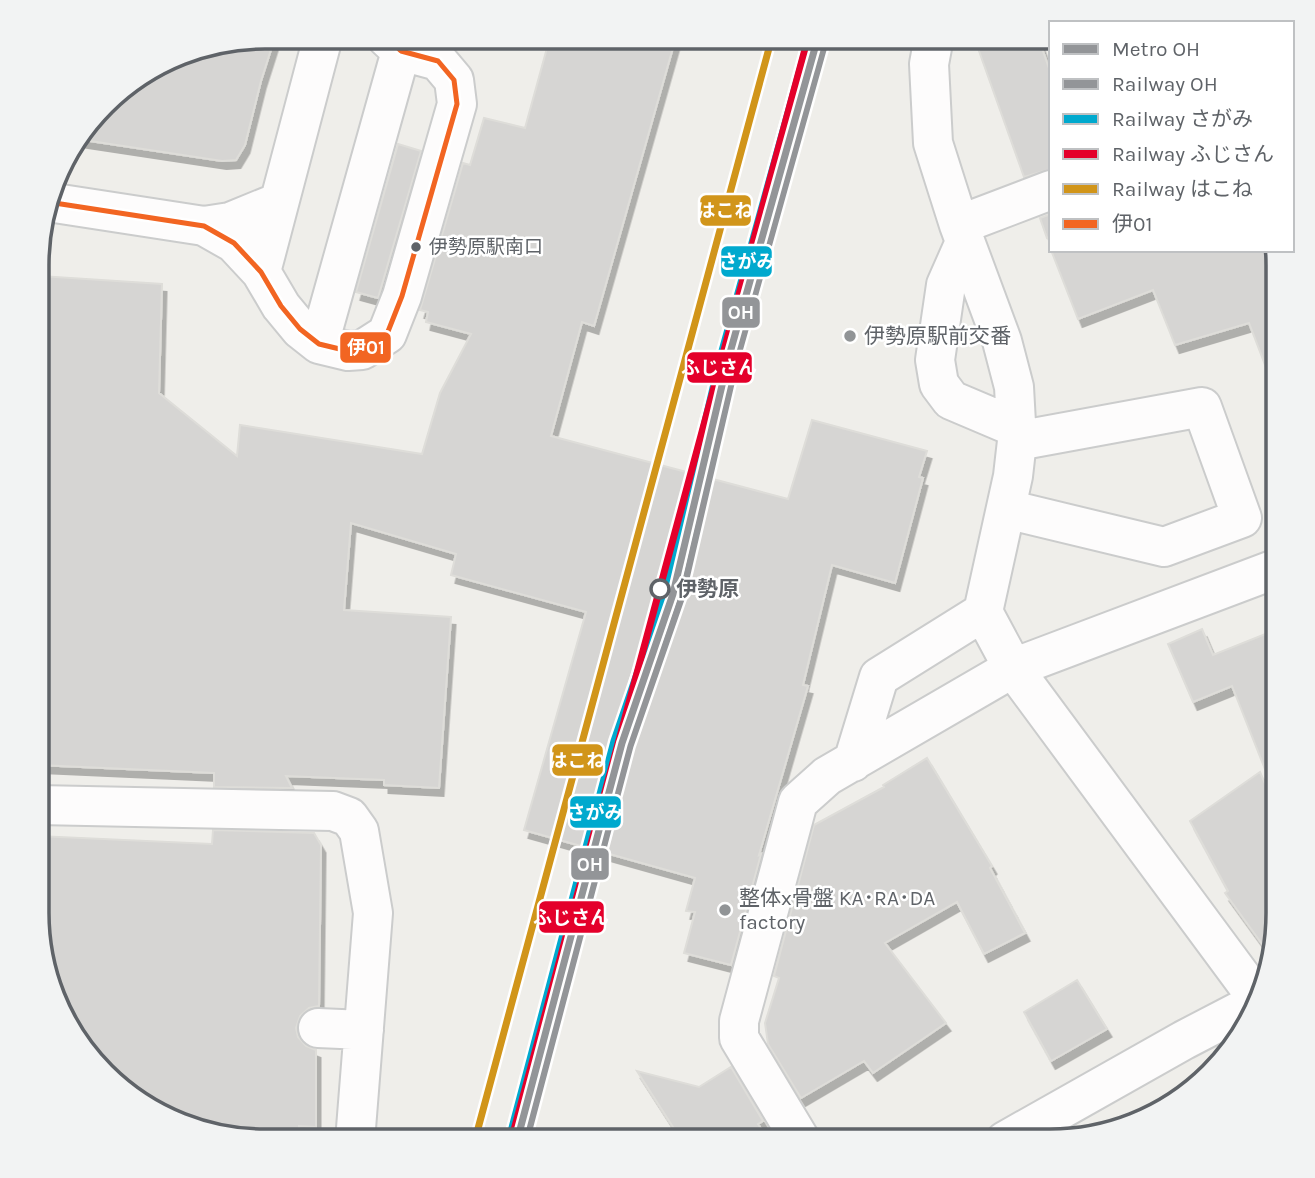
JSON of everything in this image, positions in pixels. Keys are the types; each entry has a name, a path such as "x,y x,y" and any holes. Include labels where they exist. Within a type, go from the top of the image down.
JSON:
{"street":[{"path":"261,272 320,49"},
{"path":"319,344 392,49"},
{"path":"204,226 234,243 261,272 281,306 300,329 319,344 348,351 362,349 387,334 402,296 457,103 454,80 438,61 406,49"},
{"path":"932,49 929,64 933,143 962,233 1002,341 1014,387 1017,435 1006,509 983,612 1013,668 1252,991"},
{"path":"1006,509 1164,547 1242,518 1202,407 1017,435 951,400 939,384 936,359 946,285 962,233 1049,191"},
{"path":"58,204 204,226 230,222 279,202"},
{"path":"794,1129 739,1038 739,1021 798,802 827,776 1013,668 1266,573"},
{"path":"853,762 879,677 983,612"},
{"path":"49,805 333,811 349,817 359,831 373,913 356,1129"},
{"path":"1026,1129 1243,1009"},
{"path":"318,1028 364,1030"}],"building":[{"path":"271,49 245,145 236,160 222,161 88,141 112,112 169,71 209,56"},
{"path":"547,49 673,49 594,326 582,322 551,436 788,499 812,420 927,451 919,477 923,478 895,583 832,565 803,685 808,686 759,855 761,854 731,965 684,953 695,912 686,911 695,878 524,830 586,612 451,575 456,554 351,523 344,610 451,617 439,788 384,785 384,780 286,776 292,788 214,787 214,773 49,766 49,277 162,284 159,393 237,456 240,425 422,454 440,393 471,334 426,322 428,312 420,310 463,163 470,165 484,118 525,128"},
{"path":"978,49 1042,49 1049,68 1049,170 1024,177"},
{"path":"398,144 421,151 378,298 356,292"},
{"path":"1049,215 1049,238 1047,238 1040,218"},
{"path":"1052,252 1266,252 1266,367 1249,323 1175,345 1153,290 1078,319"},
{"path":"1202,629 1213,655 1266,634 1266,772 1232,686 1193,702 1168,644"},
{"path":"927,758 992,866 990,868 1025,933 984,954 957,902 885,943 946,1023 873,1073 864,1061 801,1098 768,1044 765,1023 779,978 774,976 814,825 884,787 883,785"},
{"path":"1260,772 1266,786 1266,913 1263,946 1225,893 1228,891 1190,821"},
{"path":"213,830 314,833 321,845 319,1006 309,1008 300,1016 296,1028 298,1037 306,1046 316,1050 316,1127 251,1129 223,1125 182,1113 157,1100 112,1066 85,1033 65,996 56,969 49,927 49,837 212,844"},
{"path":"1077,980 1107,1029 1051,1061 1024,1012"},
{"path":"731,1067 763,1121 758,1124 761,1129 674,1129 637,1071 699,1087"}],"metro line":[{"name":"OH","path":"520,1129 622,743 673,594 728,360 815,49"}],"rail line":[{"name":"はこね","path":"478,1129 769,49"},
{"name":"ふじさん","path":"514,1129 805,49"},
{"name":"さがみ","path":"512,1129 614,741 665,592 720,358 806,49"},
{"name":"OH","path":"529,1129 630,746 682,596 736,362 823,49"}],"transit line":[{"name":"伊01","path":"58,204 204,226 234,243 261,272 281,306 300,329 319,344 348,351 362,350 387,334 402,296 457,104 454,80 438,61 399,49"}],"place":[{"name":"伊勢原駅南口","path":"416,247"},
{"name":"伊勢原駅前交番","path":"850,336"},
{"name":"伊勢原","path":"660,589"},
{"name":"整体x骨盤 KA･RA･DA factory","path":"725,910"}]}
